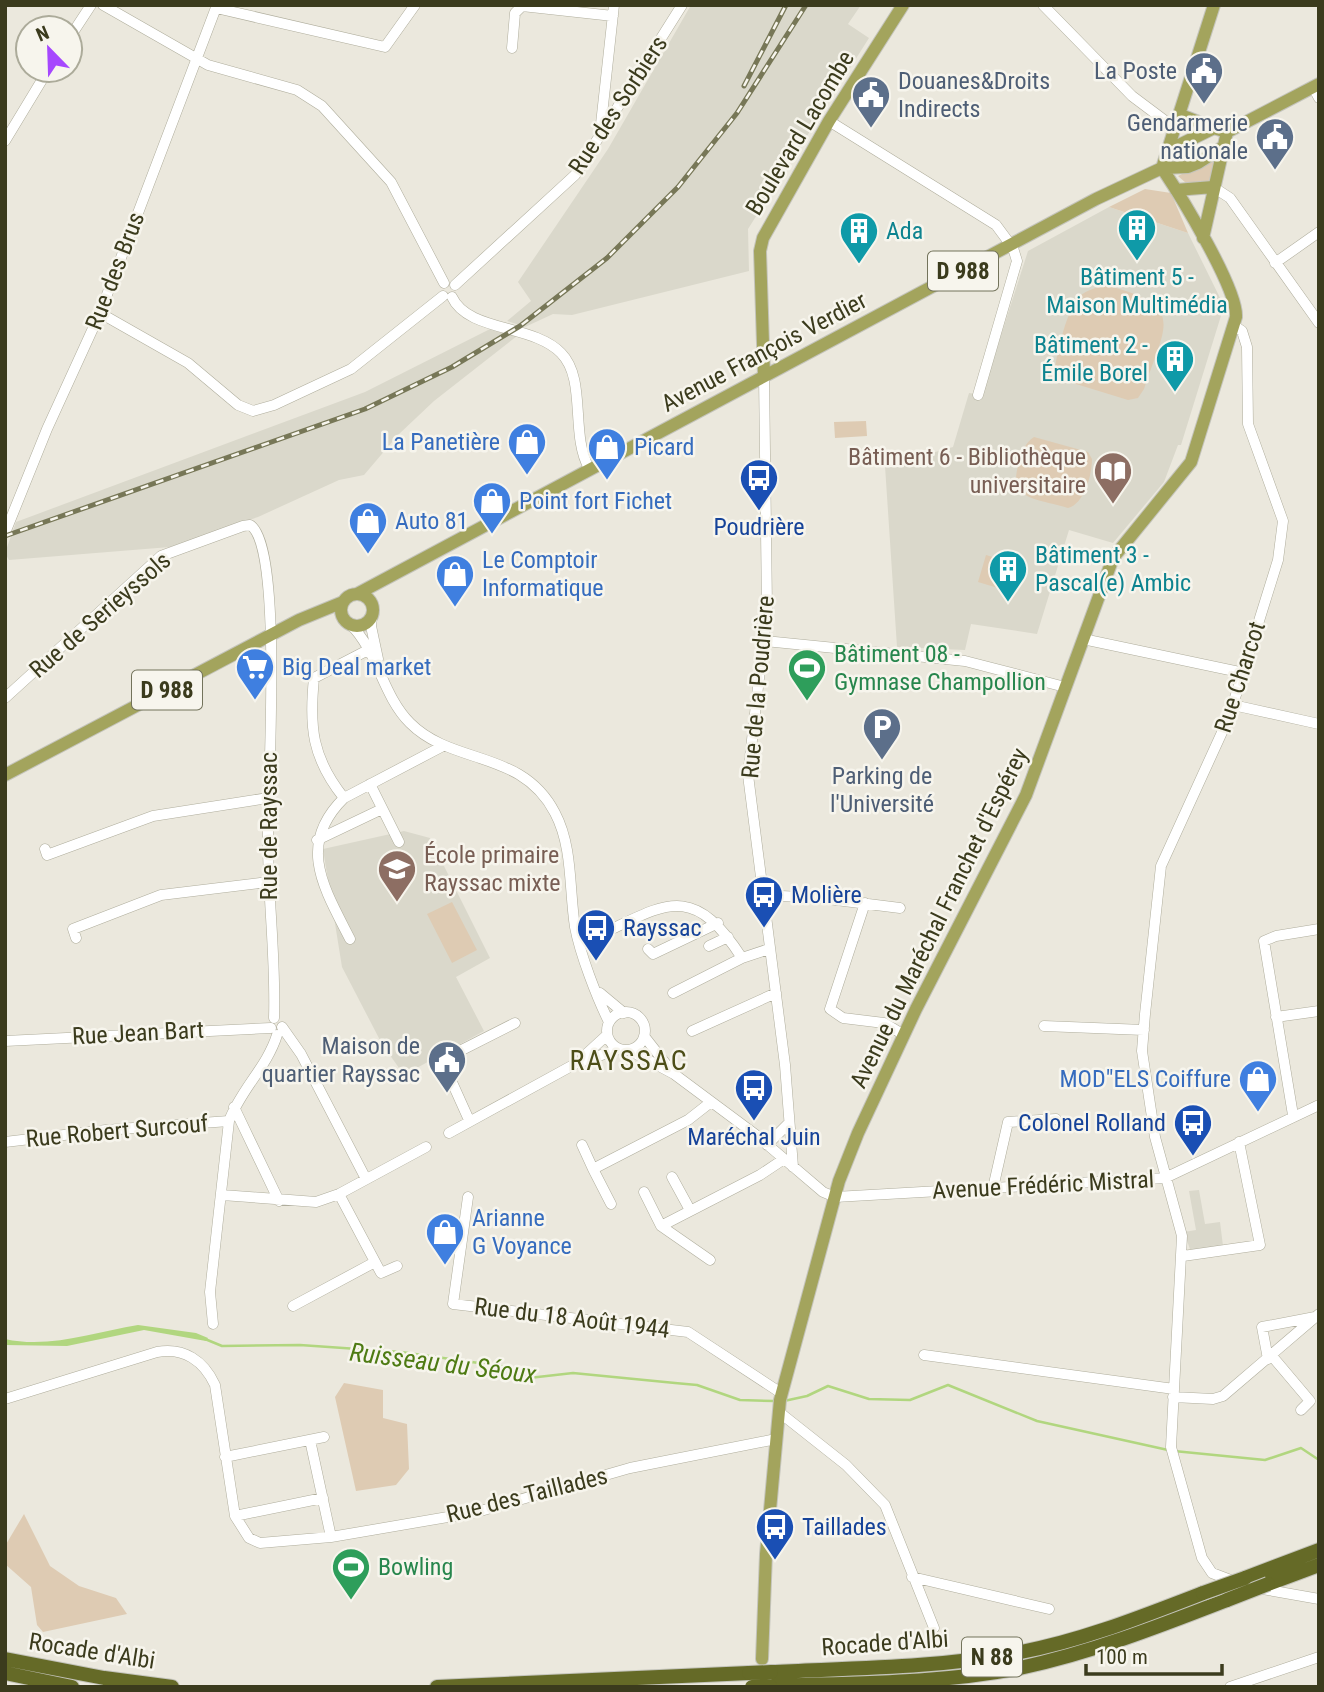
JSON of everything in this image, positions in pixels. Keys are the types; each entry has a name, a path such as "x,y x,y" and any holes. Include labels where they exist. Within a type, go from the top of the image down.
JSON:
{"highway":[{"name":"Rocade d'Albi","path":"437,1687 770,1679 933,1664 1022,1652 1106,1629 1319,1550"},
{"name":"Rocade d'Albi","path":"770,1679 904,1681 1021,1667 1084,1652 1227,1600 1273,1588 1319,1564"},
{"name":"Rocade d'Albi","path":"5,1659 104,1678 172,1687"},
{"name":"Rocade d'Albi","path":"5,1673 72,1687"}],"main road":[{"name":"Boulevard Lacombe","path":"764,375 760,251 763,238 829,121 903,5"},
{"path":"1214,5 1162,168 1188,167 1223,147"},
{"path":"1181,115 1227,132 1317,90"},
{"path":"1181,115 1188,167"},
{"path":"1169,150 1214,128"},
{"path":"1203,238 1227,132"},
{"name":"Avenue François Verdier","path":"345,614 356,594 386,576 1096,199 1162,168"},
{"name":"Avenue du Maréchal Franchet d'Espérey","path":"762,1659 766,1554 780,1402 835,1197 858,1133 904,1035 1026,795 1113,558 1191,461 1233,325 1237,309 1203,238 1162,168"},
{"path":"1176,190 1213,187"},
{"path":"345,614 366,624 372,615 371,601 386,576"},
{"path":"356,594 371,601"},
{"name":"D 988","path":"5,775 272,634 330,608 345,614"}],"street":[{"path":"100,313 188,362 238,405 253,411 274,405 351,369 456,290 449,284 391,182 322,106 297,90 197,60 103,5"},
{"path":"216,7 385,47 415,5"},
{"name":"Rue des Sorbiers","path":"449,284 576,175 682,5"},
{"path":"1043,5 1132,96 1181,115"},
{"path":"512,48 515,13 522,6 614,11 600,137"},
{"name":"Rue des Brus","path":"5,533 47,429 100,313 216,7"},
{"path":"5,141 40,84"},
{"path":"604,99 608,104 621,106"},
{"path":"1147,104 1176,129"},
{"path":"829,121 996,225 1011,246 1017,261 978,395"},
{"path":"1213,187 1230,198 1319,323"},
{"path":"1275,263 1319,232"},
{"path":"448,296 463,312 538,338 561,353 572,372 581,447 589,468"},
{"name":"Rue Charcot","path":"1233,325 1242,331 1247,347 1248,424 1283,521 1278,559 1233,705 1161,866 1142,1051 1165,1178 1182,1236 1171,1449 1199,1550 1208,1568 1220,1578 1319,1599"},
{"name":"Rue de la Poudrière","path":"764,375 765,641 748,775 776,993 793,1167"},
{"name":"Rue de Serieyssols","path":"5,698 161,556 243,526 250,525 257,529 263,545 272,634"},
{"path":"345,614 363,637 394,702 409,722 443,746 491,759 525,777 544,794 565,838 578,940 609,1022 607,1035 575,1064"},
{"path":"372,615 371,626 379,670"},
{"name":"Rue de Rayssac","path":"213,1324 210,1292 229,1121 234,1107 271,1055 276,1027 268,881 272,634"},
{"path":"1083,639 1244,673"},
{"path":"765,641 965,660 1065,687"},
{"path":"344,797 327,774 313,741 310,712 314,678 368,650"},
{"path":"1233,705 1319,724"},
{"path":"350,939 320,871 317,840 326,818 344,797 443,746"},
{"path":"370,784 399,842"},
{"path":"45,849 47,855 153,816 268,798"},
{"path":"317,840 382,809"},
{"path":"76,938 73,929 161,895 268,881"},
{"path":"762,895 900,908"},
{"path":"865,904 830,1009 843,1018 884,1023 904,1035"},
{"path":"578,940 588,940 660,906 697,910 718,923 742,958"},
{"path":"648,949 653,954 718,923"},
{"path":"1293,1115 1264,941 1276,936 1319,929"},
{"path":"709,946 728,937"},
{"path":"673,993 742,958 769,949"},
{"path":"598,991 624,1013 640,1019 644,1036 674,1074"},
{"path":"692,1031 776,993"},
{"path":"1276,1017 1319,1011"},
{"path":"609,1022 624,1013"},
{"path":"469,1119 442,1060 515,1023"},
{"path":"1044,1026 1144,1030"},
{"path":"276,1027 301,1054 366,1179"},
{"name":"Rue Jean Bart","path":"5,1041 276,1027"},
{"path":"607,1035 624,1049 674,1074 823,1192 835,1197"},
{"path":"449,1133 469,1119 575,1064 638,1045 644,1036"},
{"path":"593,1169 688,1120 711,1102"},
{"name":"Avenue Frédéric Mistral","path":"835,1197 1165,1178 1293,1115 1319,1105"},
{"path":"234,1107 279,1201"},
{"path":"993,1188 1008,1122 1056,1119"},
{"name":"Rue Robert Surcouf","path":"5,1142 106,1130 229,1121"},
{"path":"767,1145 789,1123"},
{"path":"1183,1256 1259,1245 1239,1142"},
{"path":"582,1145 611,1204"},
{"path":"222,1195 316,1202 339,1194 426,1147"},
{"path":"661,1226 760,1175 784,1159"},
{"path":"673,1177 690,1210"},
{"path":"644,1192 661,1226 710,1260"},
{"path":"339,1194 381,1273 397,1266"},
{"name":"Rue du 18 Août 1944","path":"468,1197 453,1304 688,1332 780,1402"},
{"path":"293,1307 375,1262"},
{"path":"924,1355 1213,1399 1223,1396 1318,1315"},
{"path":"1301,1410 1310,1401 1270,1358 1262,1327 1318,1315"},
{"path":"5,1399 157,1352 180,1352 200,1362 215,1385 235,1516 323,1498"},
{"path":"780,1402 884,1505 933,1628"},
{"path":"225,1457 324,1437"},
{"name":"Rue des Taillades","path":"235,1516 249,1538 260,1543 331,1536 477,1512 630,1468 776,1439"},
{"path":"310,1440 331,1536"},
{"path":"912,1577 1049,1609"},
{"path":"1230,1687 1250,1684 1319,1657"}],"shaded area":[{"path":"691,5 861,5 848,24 869,38 748,229 749,271 572,315 553,314 525,327 507,321 531,301 518,282 608,149"},
{"path":"1215,158 1209,181 1186,183 1178,176"},
{"path":"1145,189 1171,193 1188,233 1109,207"},
{"path":"1109,207 1188,233 1224,306 1181,445 1178,445 1164,482 1113,543 1069,530 1037,634 971,624 965,650 897,647 885,466 953,447 969,393 982,395 1028,251"},
{"path":"1106,285 1149,301 1159,310 1163,320 1159,348 1138,398 1128,400 1063,380 1055,372 1062,335 1076,300 1086,292"},
{"path":"494,327 517,336 434,401 398,435 364,475 339,480 258,517 170,547 9,560 5,553 16,522 365,392"},
{"path":"866,421 867,436 835,438 834,422"},
{"path":"1034,437 1088,452 1092,459 1091,473 1083,495 1074,505 1068,508 1026,496 1020,491 1016,473 1025,447"},
{"path":"986,555 1006,561 998,588 978,582"},
{"name":"École primaire Rayssac mixte","path":"404,831 430,838 490,958 456,977 484,1031 404,1075 382,1044 342,967 323,849"},
{"path":"452,902 477,950 452,963 427,914"},
{"path":"1199,1190 1205,1224 1220,1222 1223,1246 1191,1252 1184,1232 1196,1230 1189,1191"},
{"path":"138,1325 196,1333 208,1338 206,1341 144,1330 67,1346 5,1345 5,1339 22,1342 55,1341"},
{"path":"344,1383 383,1390 383,1418 407,1424 409,1469 396,1485 356,1491 335,1397"},
{"path":"24,1514 50,1566 79,1586 116,1598 127,1614 43,1632 37,1625 31,1587 5,1564 5,1546"}],"waterway":[{"name":"Ruisseau du Séoux","path":"205,1339 222,1346 300,1345 401,1352 507,1367 529,1378 573,1373 697,1385 740,1400 774,1401"},
{"name":"Ruisseau du Séoux","path":"784,1401 807,1396 828,1386 869,1399 910,1400 948,1385 1037,1421 1168,1450"},
{"name":"Ruisseau du Séoux","path":"1174,1451 1265,1460 1301,1448 1319,1460"}],"railway":[{"path":"744,86 786,5"},
{"path":"5,536 365,409 452,367 520,326 607,258 678,187 737,113 806,5"}],"place":[{"name":"La Poste","path":"1204,105"},
{"name":"Douanes&Droits Indirects","path":"871,129"},
{"name":"Gendarmerie nationale","path":"1275,171"},
{"name":"Bâtiment 5 - Maison Multimédia","path":"1137,262"},
{"name":"Ada","path":"859,265"},
{"name":"Bâtiment 2 - Émile Borel","path":"1175,393"},
{"name":"La Panetière","path":"527,476"},
{"name":"Picard","path":"607,481"},
{"name":"Bâtiment 6 - Bibliothèque universitaire","path":"1113,505"},
{"name":"Poudrière","path":"759,512"},
{"name":"Point fort Fichet","path":"492,535"},
{"name":"Auto 81","path":"368,555"},
{"name":"Bâtiment 3 - Pascal(e) Ambic","path":"1008,603"},
{"name":"Le Comptoir Informatique","path":"455,608"},
{"name":"Big Deal market","path":"255,701"},
{"name":"Bâtiment 08 - Gymnase Champollion","path":"807,702"},
{"name":"Parking de l'Université","path":"882,761"},
{"name":"École primaire Rayssac mixte","path":"397,903"},
{"name":"Molière","path":"764,929"},
{"name":"Rayssac","path":"596,962"},
{"name":"Maison de quartier Rayssac","path":"447,1094"},
{"name":"MOD\"ELS Coiffure","path":"1258,1113"},
{"name":"Maréchal Juin","path":"754,1122"},
{"name":"Colonel Rolland","path":"1193,1157"},
{"name":"Arianne G Voyance","path":"445,1266"},
{"name":"Taillades","path":"775,1561"},
{"name":"Bowling","path":"351,1601"}],"district":[{"name":"RAYSSAC","path":"629,1060"}]}
